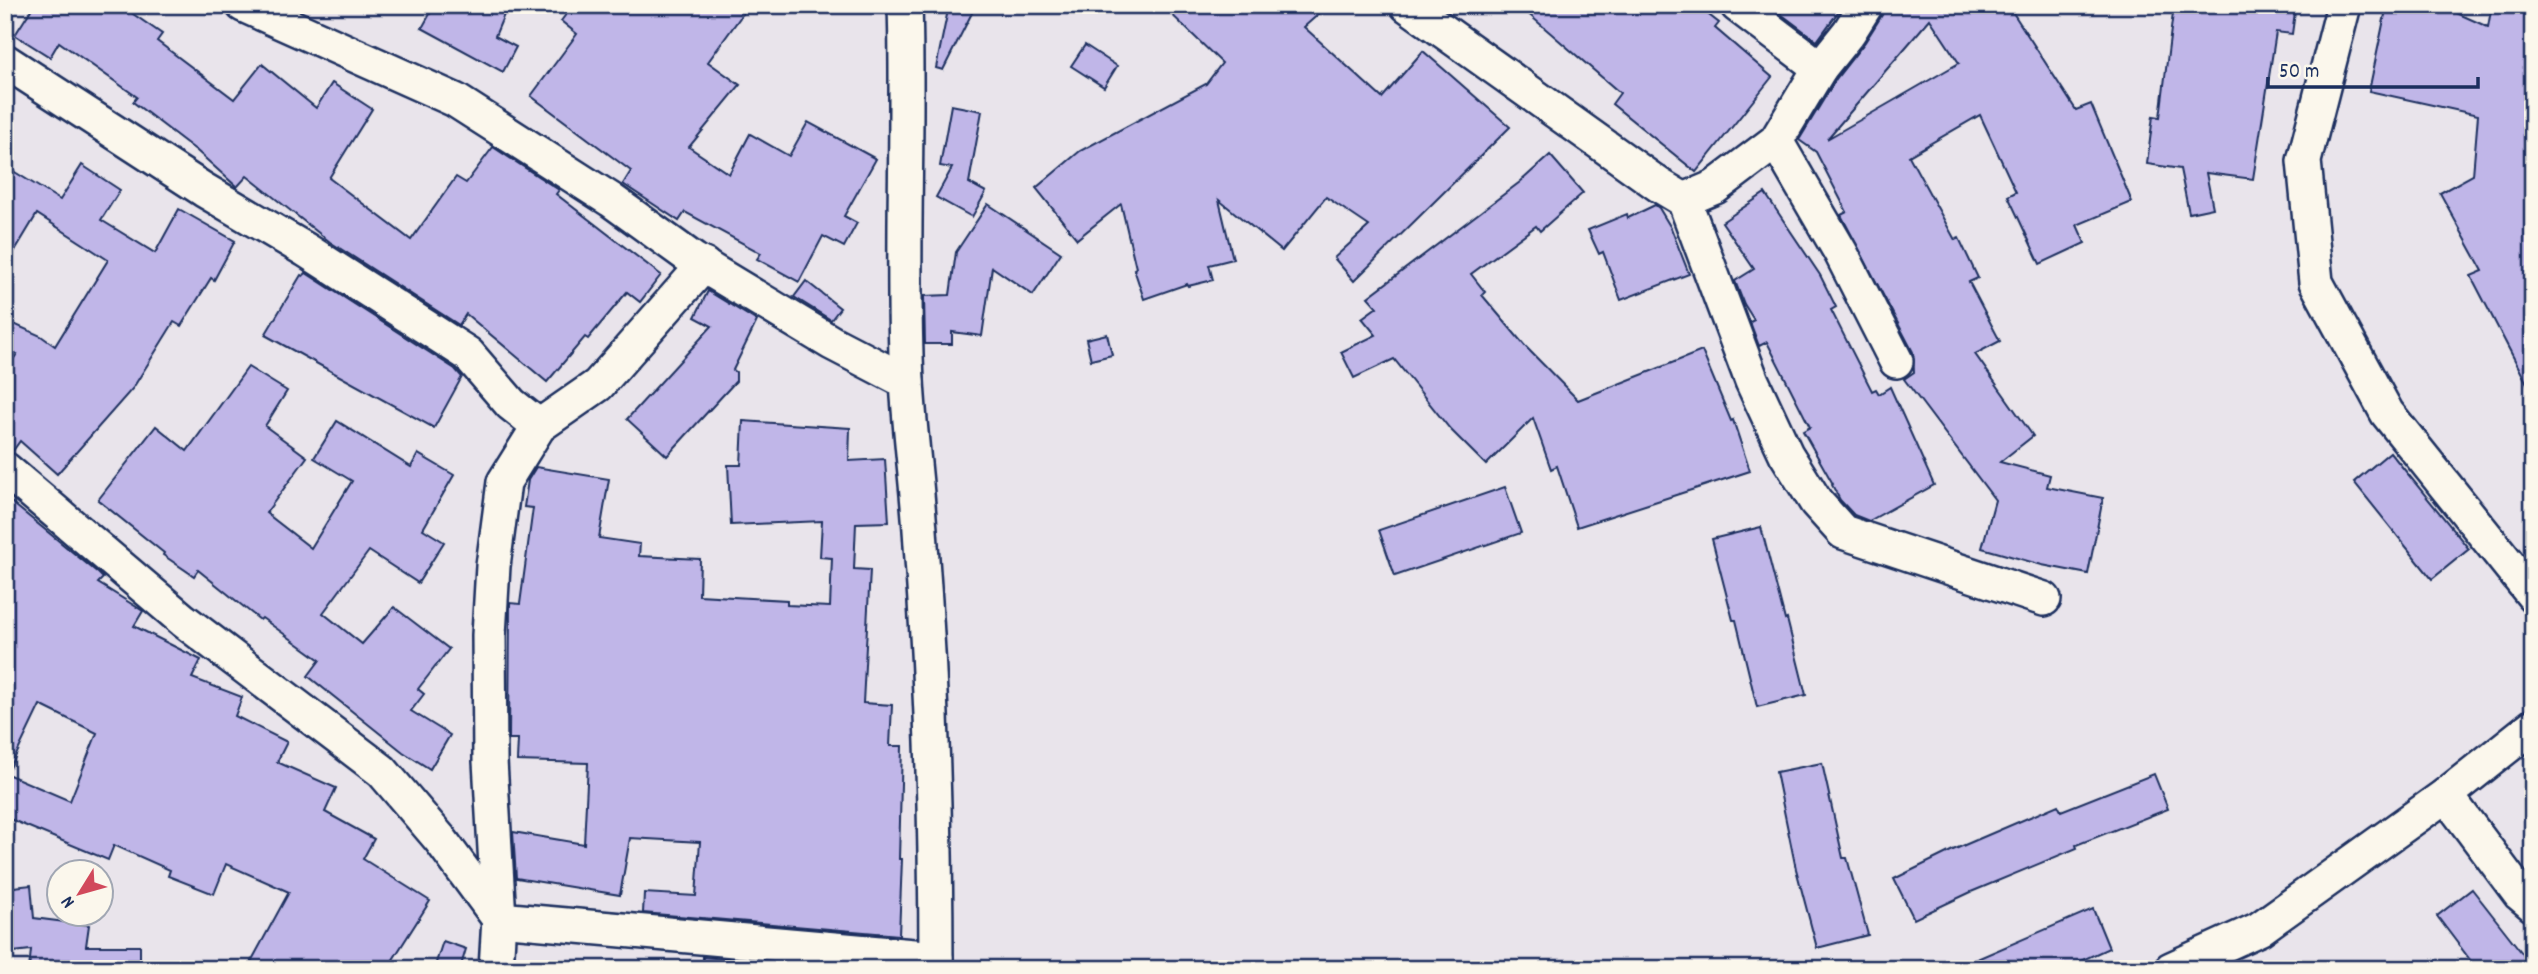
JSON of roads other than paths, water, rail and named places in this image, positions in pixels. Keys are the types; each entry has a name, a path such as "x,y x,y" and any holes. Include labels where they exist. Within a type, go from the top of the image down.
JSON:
{"street":[{"path":"243,5 455,100 545,156 704,265 832,343 907,382"},
{"path":"5,469 183,620 382,771 440,839 499,919 936,963 934,740 907,382 905,216 908,95 905,5"},
{"path":"1407,5 1684,200 1752,381 1786,454 1816,502 1843,532 2044,599"},
{"path":"1737,5 1820,68"},
{"path":"1684,200 1715,187 1776,141 1820,68 1849,32 1866,5"},
{"path":"2344,5 2304,161 2316,282 2387,413 2533,595"},
{"path":"5,61 204,190 306,250 468,354 511,404 539,426"},
{"path":"1776,141 1841,253 1896,361"},
{"path":"496,969 499,919 490,761 489,635 493,566 505,482 539,426 598,385 704,265"},
{"path":"2171,969 2259,929 2446,795 2533,726"},
{"path":"2446,795 2520,894 2533,905"}]}
